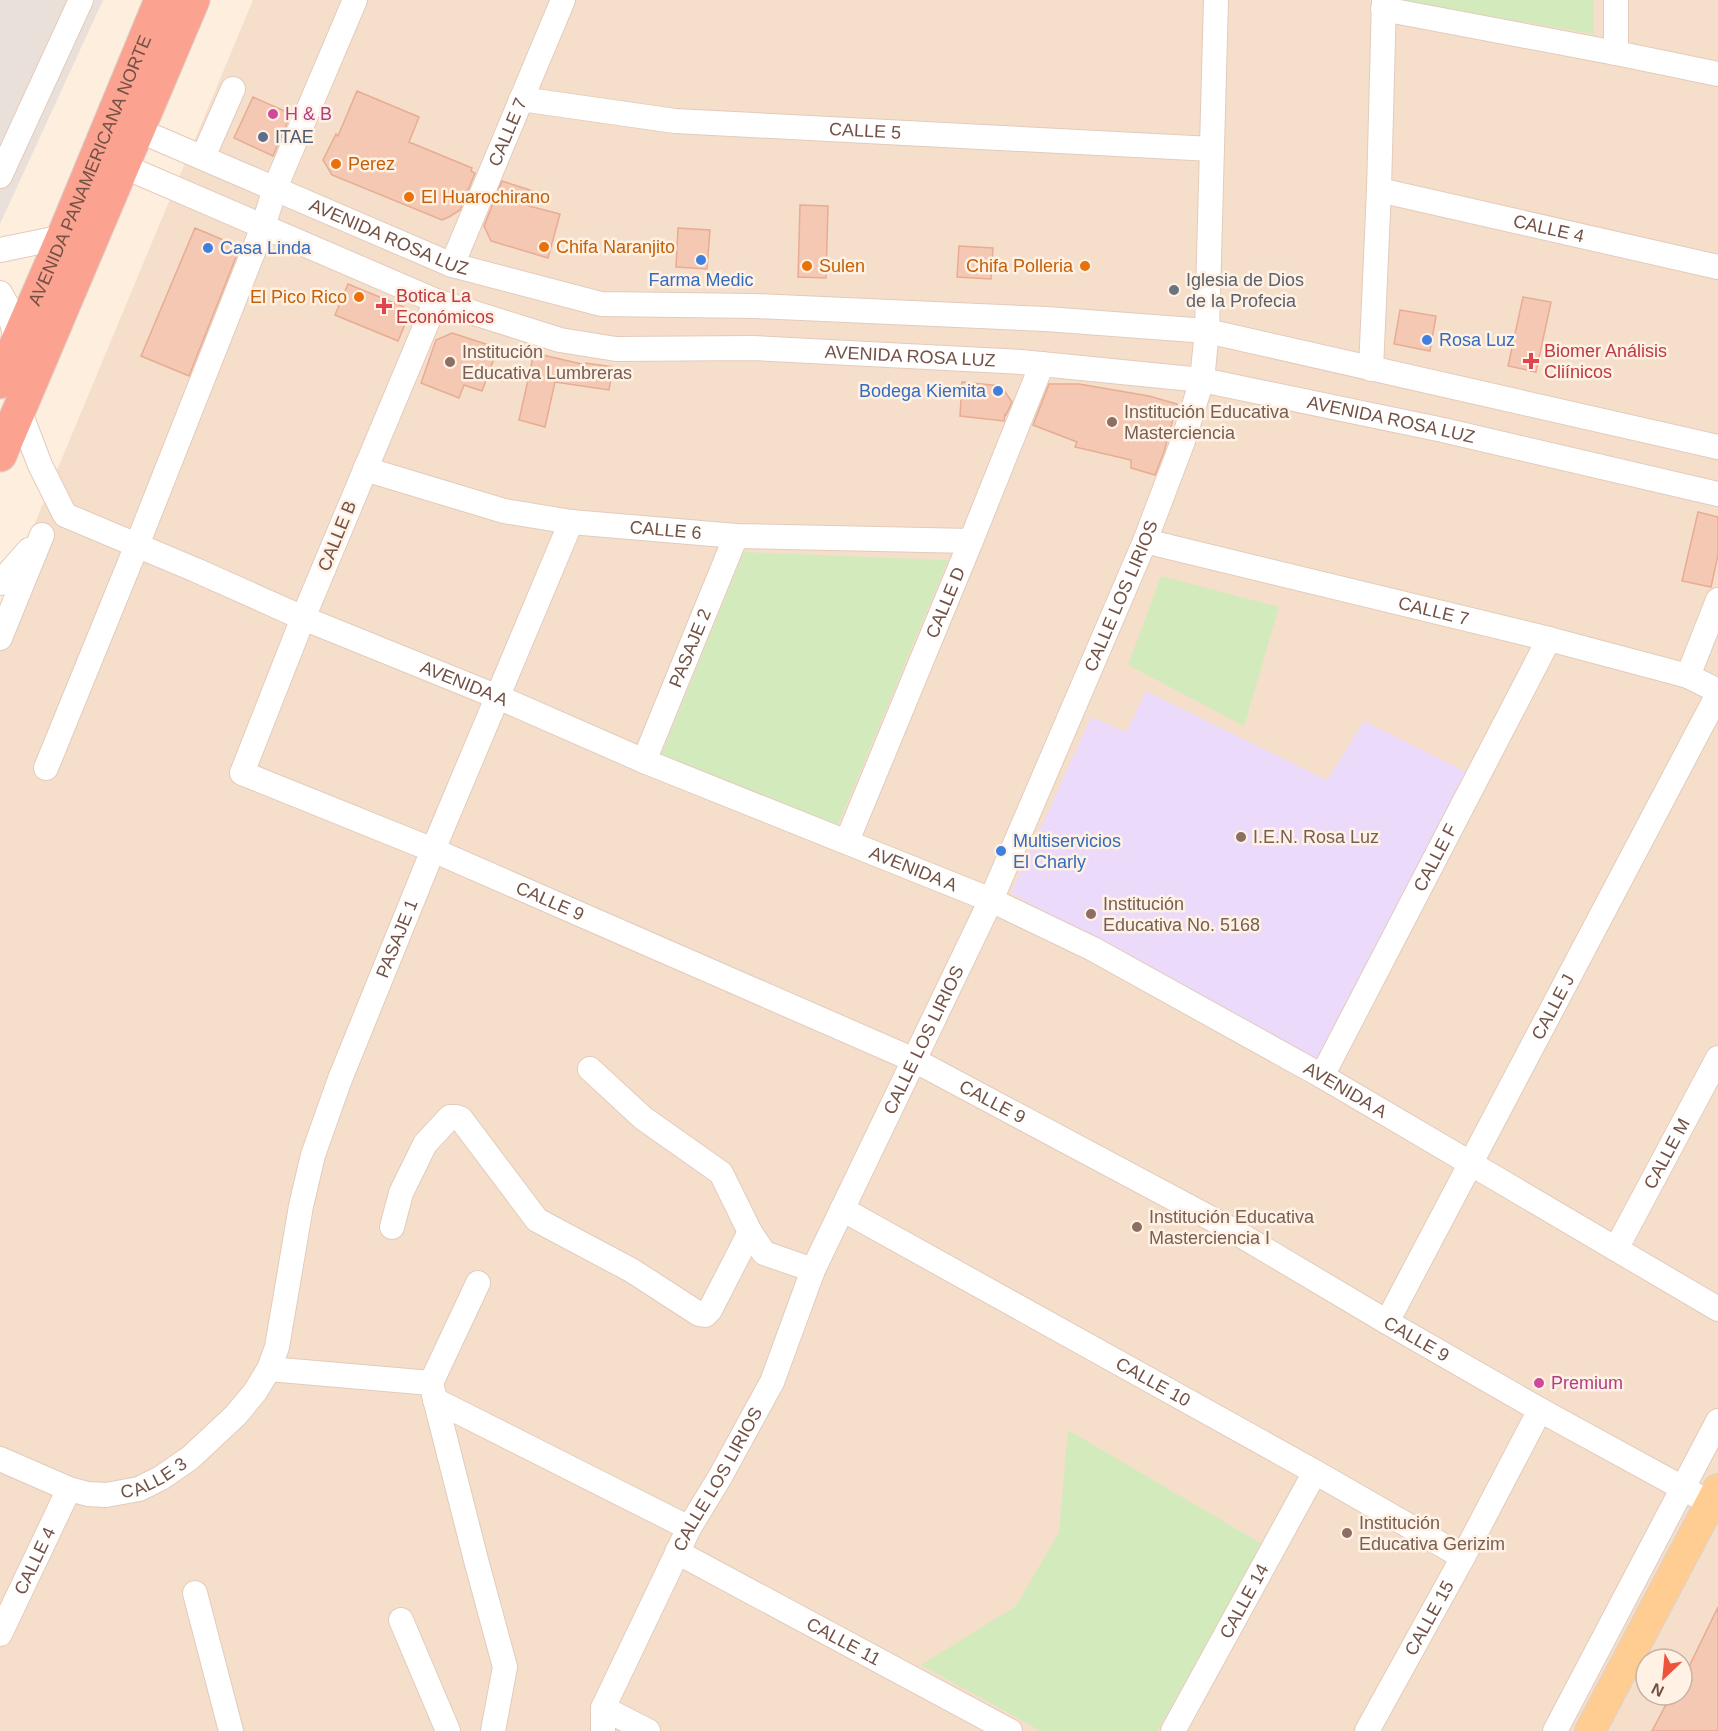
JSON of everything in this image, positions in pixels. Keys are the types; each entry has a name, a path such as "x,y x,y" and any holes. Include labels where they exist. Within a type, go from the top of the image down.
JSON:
{"highway":[{"name":"AVENIDA PANAMERICANA NORTE","path":"0,382 161,0"},
{"name":"AVENIDA PANAMERICANA NORTE","path":"0,455 192,0"}],"main road":[{"path":"1590,1731 1714,1496"}],"street":[{"path":"0,176 81,0"},
{"path":"46,768 138,545 263,227 275,188 355,0"},
{"name":"CALLE 7","path":"452,265 563,0"},
{"path":"1207,332 1216,0"},
{"path":"1616,0 1616,53"},
{"path":"1371,369 1379,190 1383,4 1718,74"},
{"path":"203,158 232,89"},
{"name":"CALLE 5","path":"521,99 675,121 1212,149"},
{"name":"AVENIDA ROSA LUZ","path":"138,130 452,265 601,304 755,306 965,315 1207,332 1718,447"},
{"name":"AVENIDA ROSA LUZ","path":"123,166 436,301 560,340 616,349 753,348 1042,364 1202,380 1443,430 1718,494"},
{"name":"CALLE 4","path":"1379,190 1718,267"},
{"path":"0,250 63,237"},
{"path":"0,293 8,307 17,342"},
{"name":"CALLE B","path":"242,773 303,618 436,301"},
{"name":"CALLE LOS LIRIOS","path":"603,1719 689,1528 772,1382 813,1270 991,900 1145,541 1183,441 1202,380 1207,332"},
{"name":"CALLE D","path":"847,841 1042,364"},
{"path":"0,583 42,535 65,515 40,465 19,410"},
{"name":"CALLE 6","path":"365,469 504,511 571,522 736,536 971,541"},
{"name":"AVENIDA A","path":"65,515 303,618 498,697 644,761 991,900 1092,949 1322,1076 1718,1309"},
{"name":"PASAJE 1","path":"269,1369 278,1347 301,1206 313,1155 340,1079 433,850 571,522"},
{"path":"0,638 42,535"},
{"name":"PASAJE 2","path":"644,761 736,536"},
{"name":"CALLE 7","path":"1145,541 1549,639 1688,676 1718,692"},
{"path":"1688,676 1718,600"},
{"name":"CALLE F","path":"1322,1076 1549,639"},
{"name":"CALLE J","path":"1386,1322 1718,692"},
{"name":"CALLE 9","path":"242,773 433,850 914,1060 1227,1227 1386,1322 1682,1488 1714,1496"},
{"name":"CALLE M","path":"1616,1249 1718,1058"},
{"path":"590,1069 643,1118 721,1173 750,1232 764,1253 813,1270"},
{"path":"392,1227 401,1193 425,1144 450,1117 456,1117 461,1119 537,1220 631,1270 699,1314 705,1315 710,1310 750,1232"},
{"name":"CALLE 10","path":"842,1209 1315,1472 1462,1557"},
{"path":"478,1283 433,1392 505,1667 494,1731"},
{"path":"269,1369 433,1392 689,1528"},
{"name":"CALLE 3","path":"0,1459 69,1489 88,1494 106,1495 139,1489 161,1478 190,1458 236,1415 255,1392 269,1369"},
{"name":"CALLE 15","path":"1367,1731 1540,1410"},
{"path":"1555,1731 1718,1421"},
{"name":"CALLE 14","path":"1173,1731 1315,1472"},
{"name":"CALLE 4","path":"0,1634 69,1489"},
{"name":"CALLE 11","path":"677,1552 1010,1731"},
{"path":"195,1593 231,1731"},
{"path":"401,1620 448,1731"},
{"path":"603,1719 648,1731"}],"shaded area":[{"path":"0,0 103,0 0,224"},
{"path":"253,0 1718,0 1718,1731 0,1731 0,607"},
{"name":"I.E.N. Rosa Luz","path":"1146,691 1327,780 1364,721 1474,776 1334,1073 1011,893 1091,717 1126,732"}],"green space":[{"path":"1594,0 1594,34 1400,1"},
{"path":"744,552 948,560 838,825 660,758"},
{"path":"1161,576 1279,607 1244,726 1128,665"},
{"path":"1068,1430 1262,1544 1157,1731 1041,1731 921,1665 1016,1606 1059,1532"}],"building":[{"path":"357,91 419,117 409,142 472,168 471,171 475,173 460,210 442,220 332,175 323,160 336,134 338,136"},
{"path":"253,97 291,114 273,156 234,138"},
{"path":"502,181 533,191 529,206 560,214 548,258 491,241 484,226"},
{"path":"800,205 828,206 826,278 798,277"},
{"path":"195,228 240,247 189,376 141,356"},
{"path":"678,228 710,230 707,269 676,267"},
{"path":"959,246 993,248 991,279 957,277"},
{"path":"348,284 404,307 408,317 398,341 335,315"},
{"path":"1523,297 1551,302 1536,372 1508,366"},
{"path":"1400,310 1436,316 1430,351 1394,344"},
{"name":"Institución Educativa Lumbreras","path":"452,333 498,348 482,391 464,385 459,398 421,383 436,340"},
{"path":"534,353 586,365 586,363 613,367 609,390 555,382 545,427 519,420"},
{"path":"962,382 1001,386 1012,402 1004,421 960,416"},
{"path":"1049,384 1079,384 1149,396 1177,404 1155,475 1131,468 1131,460 1075,447 1077,442 1033,425"},
{"path":"1698,512 1718,517 1718,555 1711,587 1682,581"},
{"path":"1718,1607 1718,1731 1652,1731 1665,1707 1694,1707 1694,1656"}],"place":[{"name":"H & B","path":"273,114"},
{"name":"ITAE","path":"263,137"},
{"name":"Perez","path":"336,164"},
{"name":"El Huarochirano","path":"409,197"},
{"name":"Chifa Naranjito","path":"544,247"},
{"name":"Casa Linda","path":"208,248"},
{"name":"Farma Medic","path":"701,260"},
{"name":"Sulen","path":"807,266"},
{"name":"Chifa Polleria","path":"1085,266"},
{"name":"Iglesia de Dios de la Profecia","path":"1174,290"},
{"name":"El Pico Rico","path":"359,297"},
{"name":"Botica La Económicos","path":"384,306"},
{"name":"Rosa Luz","path":"1427,340"},
{"name":"Biomer Análisis Cliínicos","path":"1531,361"},
{"name":"Institución Educativa Lumbreras","path":"450,362"},
{"name":"Bodega Kiemita","path":"998,391"},
{"name":"Institución Educativa Masterciencia","path":"1112,422"},
{"name":"I.E.N. Rosa Luz","path":"1241,837"},
{"name":"Multiservicios El Charly","path":"1001,851"},
{"name":"Institución Educativa No. 5168","path":"1091,914"},
{"name":"Institución Educativa Masterciencia I","path":"1137,1227"},
{"name":"Premium","path":"1539,1383"},
{"name":"Institución Educativa Gerizim","path":"1347,1533"}]}
